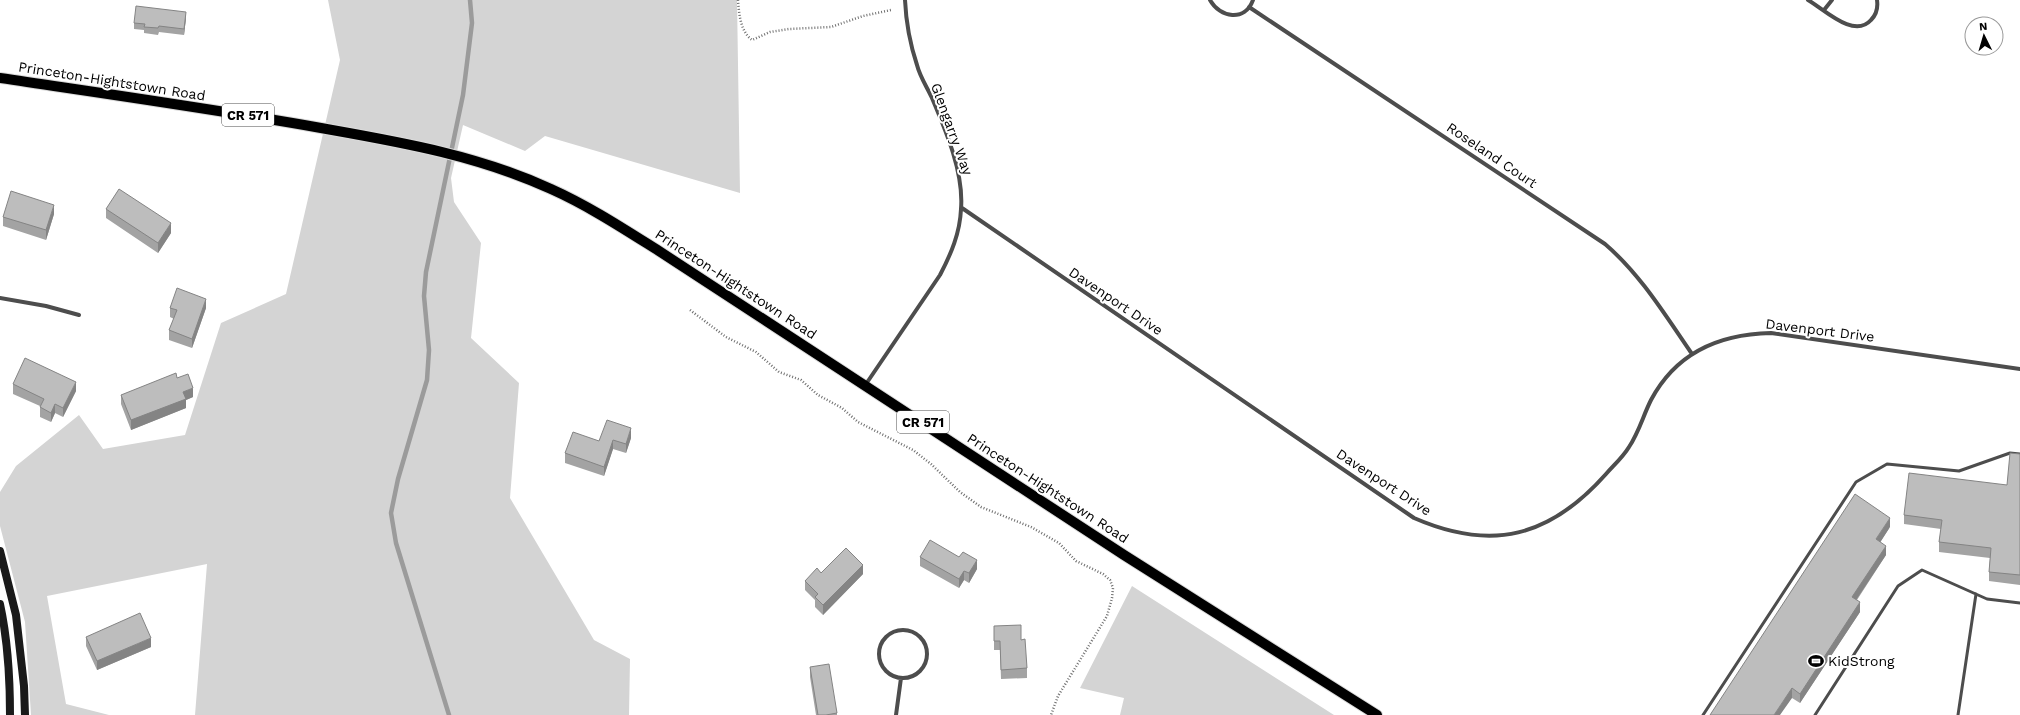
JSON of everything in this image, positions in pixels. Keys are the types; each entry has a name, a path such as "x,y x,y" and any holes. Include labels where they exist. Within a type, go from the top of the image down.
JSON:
{"main road":[{"name":"Princeton-Hightstown Road","path":"0,78 266,118 430,148 457,155 525,178 551,189 582,205 659,251 866,384 1142,567 1377,715"}],"street":[{"name":"Glengarry Way","path":"866,384 940,275 950,256 958,233 962,208 961,186 957,165 932,100 917,67 910,41 904,0"},
{"path":"1210,0 1214,8 1227,15 1237,15 1249,7 1253,0"},
{"path":"1808,0 1845,24 1860,27 1871,21 1875,16 1878,4 1877,0"},
{"path":"1824,10 1832,0"},
{"name":"Roseland Court","path":"1249,7 1606,244 1625,261 1641,280 1692,354"},
{"name":"Davenport Drive","path":"962,208 1414,518 1438,528 1462,534 1485,536 1517,532 1551,521 1571,509 1588,494 1628,448 1638,432 1651,400 1663,382 1692,354 1729,337 1751,333 1771,333 2020,369"},
{"path":"0,298 46,306 79,315"},
{"path":"0,551 16,615 24,686 25,715"},
{"path":"0,604 4,623 10,715"},
{"path":"900,630 913,632 920,637 926,651 925,664 920,671 909,678 901,678 893,677 886,672 881,665 878,653 881,643 888,635 900,630"},
{"path":"896,715 901,678"}],"lane":[{"path":"1703,715 1856,482 1887,464 1959,471 2010,453 2020,454"},
{"path":"1815,715 1898,586 1922,570 1987,599 2020,603"},
{"path":"1958,715 1976,594"}],"path":[{"path":"738,0 741,22 748,37 752,40 770,32 789,29 831,27 863,16 891,10"},
{"path":"690,310 726,338 756,352 779,372 801,380 818,395 842,408 858,422 913,450 960,492 982,507 1031,527 1059,543 1076,561 1103,574 1110,580 1113,588 1107,616 1058,696 1051,715"}],"shaded area":[{"path":"328,0 737,0 740,193 545,136 525,151 463,125 451,178 454,202 481,243 471,338 519,383 510,498 594,640 630,659 629,715 195,715 207,564 47,596 66,704 109,715 31,715 25,622 0,526 0,492 16,466 79,415 103,449 185,435 221,323 286,294 340,60"},
{"path":"1132,586 1334,715 1120,715 1124,698 1080,688"}],"building":[{"path":"136,6 186,12 184,29 159,26 158,28 144,27 145,24 134,23"},
{"path":"119,189 171,223 158,243 106,209"},
{"path":"11,191 54,205 46,230 3,217"},
{"path":"177,288 206,299 192,339 169,330 177,310 170,308"},
{"path":"25,358 76,382 63,408 55,404 51,413 40,407 44,399 13,384"},
{"path":"176,373 177,378 188,374 193,388 183,392 186,399 131,420 121,395"},
{"path":"607,420 631,428 626,444 613,440 604,467 565,453 573,432 599,441"},
{"path":"2010,453 2020,454 2020,575 1989,572 1991,548 1939,542 1942,520 1904,515 1909,473 2007,485"},
{"path":"1855,494 1890,518 1876,539 1886,546 1852,597 1860,602 1800,694 1792,688 1774,715 1710,715"},
{"path":"930,540 959,557 963,552 977,560 969,573 964,571 959,579 920,557"},
{"path":"846,548 863,565 823,605 815,597 818,594 805,581 817,568 821,573"},
{"path":"140,613 151,638 97,661 86,637"},
{"path":"1021,625 1021,640 1025,639 1027,668 1001,670 1000,641 994,641 994,626"},
{"path":"829,664 837,713 818,715 810,667"}],"waterway":[{"path":"449,715 396,543 391,513 398,479 427,380 429,350 424,296 426,272 463,95 472,23 470,0"}],"place":[{"name":"KidStrong","path":"1816,661"}]}
